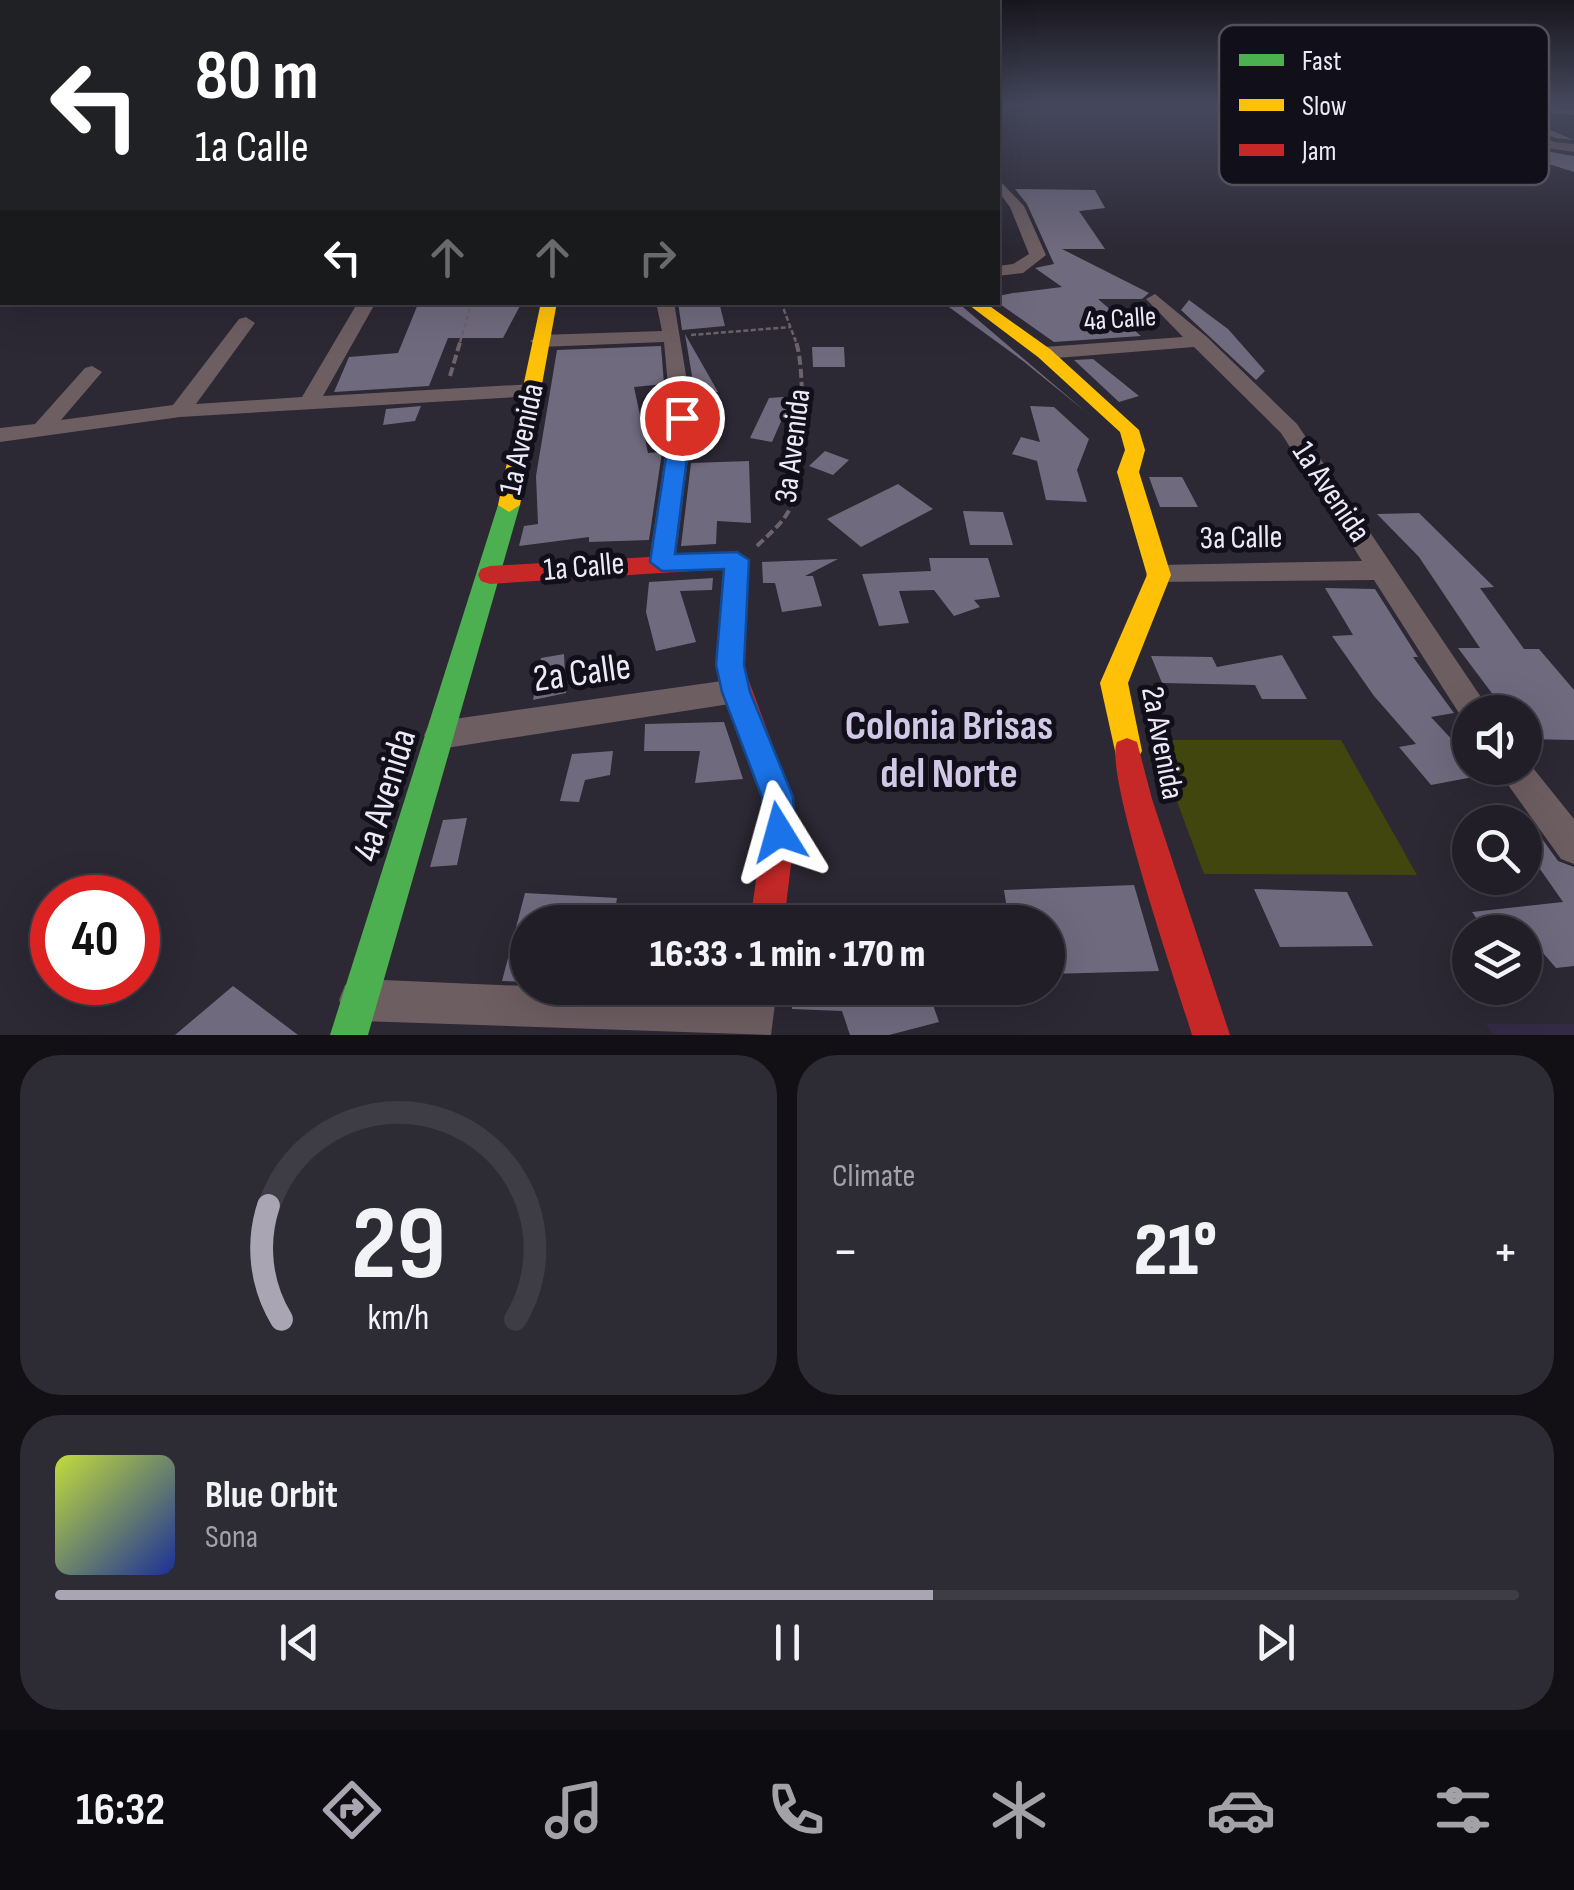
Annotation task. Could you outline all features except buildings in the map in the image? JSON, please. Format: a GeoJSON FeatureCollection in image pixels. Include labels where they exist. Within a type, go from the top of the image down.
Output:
{"type":"FeatureCollection","features":[{"type":"Feature","properties":{"kind":"street"},"geometry":{"type":"LineString","coordinates":[[1000,187],[1019,213],[1038,255],[1022,277],[1000,272]]}},
{"type":"Feature","properties":{"kind":"street"},"geometry":{"type":"LineString","coordinates":[[1000,217],[1019,213]]}},
{"type":"Feature","properties":{"kind":"street","name":"1a Avenida"},"geometry":{"type":"LineString","coordinates":[[1155,299],[1289,429],[1465,695]]}},
{"type":"Feature","properties":{"kind":"street"},"geometry":{"type":"LineString","coordinates":[[310,403],[364,305]]}},
{"type":"Feature","properties":{"kind":"street","name":"1a Avenida"},"geometry":{"type":"LineString","coordinates":[[490,575],[534,390],[548,305]]}},
{"type":"Feature","properties":{"kind":"street"},"geometry":{"type":"LineString","coordinates":[[662,562],[682,418],[674,336],[665,305]]}},
{"type":"Feature","properties":{"kind":"street"},"geometry":{"type":"LineString","coordinates":[[976,305],[1044,352],[1129,430],[1136,450],[1128,472],[1160,575]]}},
{"type":"Feature","properties":{"kind":"street"},"geometry":{"type":"LineString","coordinates":[[180,411],[246,323]]}},
{"type":"Feature","properties":{"kind":"street"},"geometry":{"type":"LineString","coordinates":[[540,341],[674,336]]}},
{"type":"Feature","properties":{"kind":"street","name":"4a Calle"},"geometry":{"type":"LineString","coordinates":[[1044,352],[1200,341]]}},
{"type":"Feature","properties":{"kind":"street"},"geometry":{"type":"LineString","coordinates":[[42,428],[92,372]]}},
{"type":"Feature","properties":{"kind":"street"},"geometry":{"type":"LineString","coordinates":[[0,435],[180,411],[534,390]]}},
{"type":"Feature","properties":{"kind":"street"},"geometry":{"type":"LineString","coordinates":[[737,560],[730,665],[736,692],[777,797],[779,832],[769,905]]}},
{"type":"Feature","properties":{"kind":"street","name":"1a Calle"},"geometry":{"type":"LineString","coordinates":[[490,575],[737,560]]}},
{"type":"Feature","properties":{"kind":"street","name":"3a Calle"},"geometry":{"type":"LineString","coordinates":[[1160,575],[1384,570]]}},
{"type":"Feature","properties":{"kind":"street","name":"4a Avenida"},"geometry":{"type":"LineString","coordinates":[[354,1017],[490,575]]}},
{"type":"Feature","properties":{"kind":"street","name":"2a Avenida"},"geometry":{"type":"LineString","coordinates":[[1160,575],[1114,683],[1137,798],[1211,1035]]}},
{"type":"Feature","properties":{"kind":"street","name":"2a Calle"},"geometry":{"type":"LineString","coordinates":[[440,735],[736,692]]}},
{"type":"Feature","properties":{"kind":"street"},"geometry":{"type":"LineString","coordinates":[[1526,785],[1574,847]]}},
{"type":"Feature","properties":{"kind":"street"},"geometry":{"type":"LineString","coordinates":[[354,1017],[753,1013]]}},
{"type":"Feature","properties":{"kind":"path"},"geometry":{"type":"LineString","coordinates":[[446,396],[453,358],[471,305]]}},
{"type":"Feature","properties":{"kind":"path","name":"3a Avenida"},"geometry":{"type":"LineString","coordinates":[[737,560],[770,536],[793,502],[801,370],[782,305]]}},
{"type":"Feature","properties":{"kind":"path"},"geometry":{"type":"LineString","coordinates":[[674,336],[791,327]]}},
{"type":"Feature","properties":{"kind":"shaded area"},"geometry":{"type":"Polygon","coordinates":[[[1486,1024],[1574,1024],[1574,1035],[1493,1035],[1486,1024]]]}},
{"type":"Feature","properties":{"kind":"green space"},"geometry":{"type":"Polygon","coordinates":[[[1154,740],[1341,740],[1417,875],[1204,874],[1154,740]]]}},
{"type":"Feature","properties":{"kind":"traffic: fast"},"geometry":{"type":"LineString","coordinates":[[349,1035],[509,505]]}},
{"type":"Feature","properties":{"kind":"traffic: slow"},"geometry":{"type":"LineString","coordinates":[[509,505],[548,305]]}},
{"type":"Feature","properties":{"kind":"traffic: slow"},"geometry":{"type":"LineString","coordinates":[[977,305],[1044,353],[1129,430],[1135,450],[1128,472],[1159,575],[1114,683],[1127,751]]}},
{"type":"Feature","properties":{"kind":"traffic: jam"},"geometry":{"type":"LineString","coordinates":[[490,575],[737,560],[730,665],[777,797],[779,832],[769,905]]}},
{"type":"Feature","properties":{"kind":"traffic: jam"},"geometry":{"type":"LineString","coordinates":[[1127,751],[1137,799],[1211,1035]]}},
{"type":"Feature","properties":{"kind":"district","name":"Colonia Brisas del Norte"},"geometry":{"type":"Point","coordinates":[949,750]}},
{"type":"Feature","properties":{"kind":"route"},"geometry":{"type":"LineString","coordinates":[[682,418],[662,562],[737,560],[730,665],[736,692],[777,797],[779,832]]}}]}
